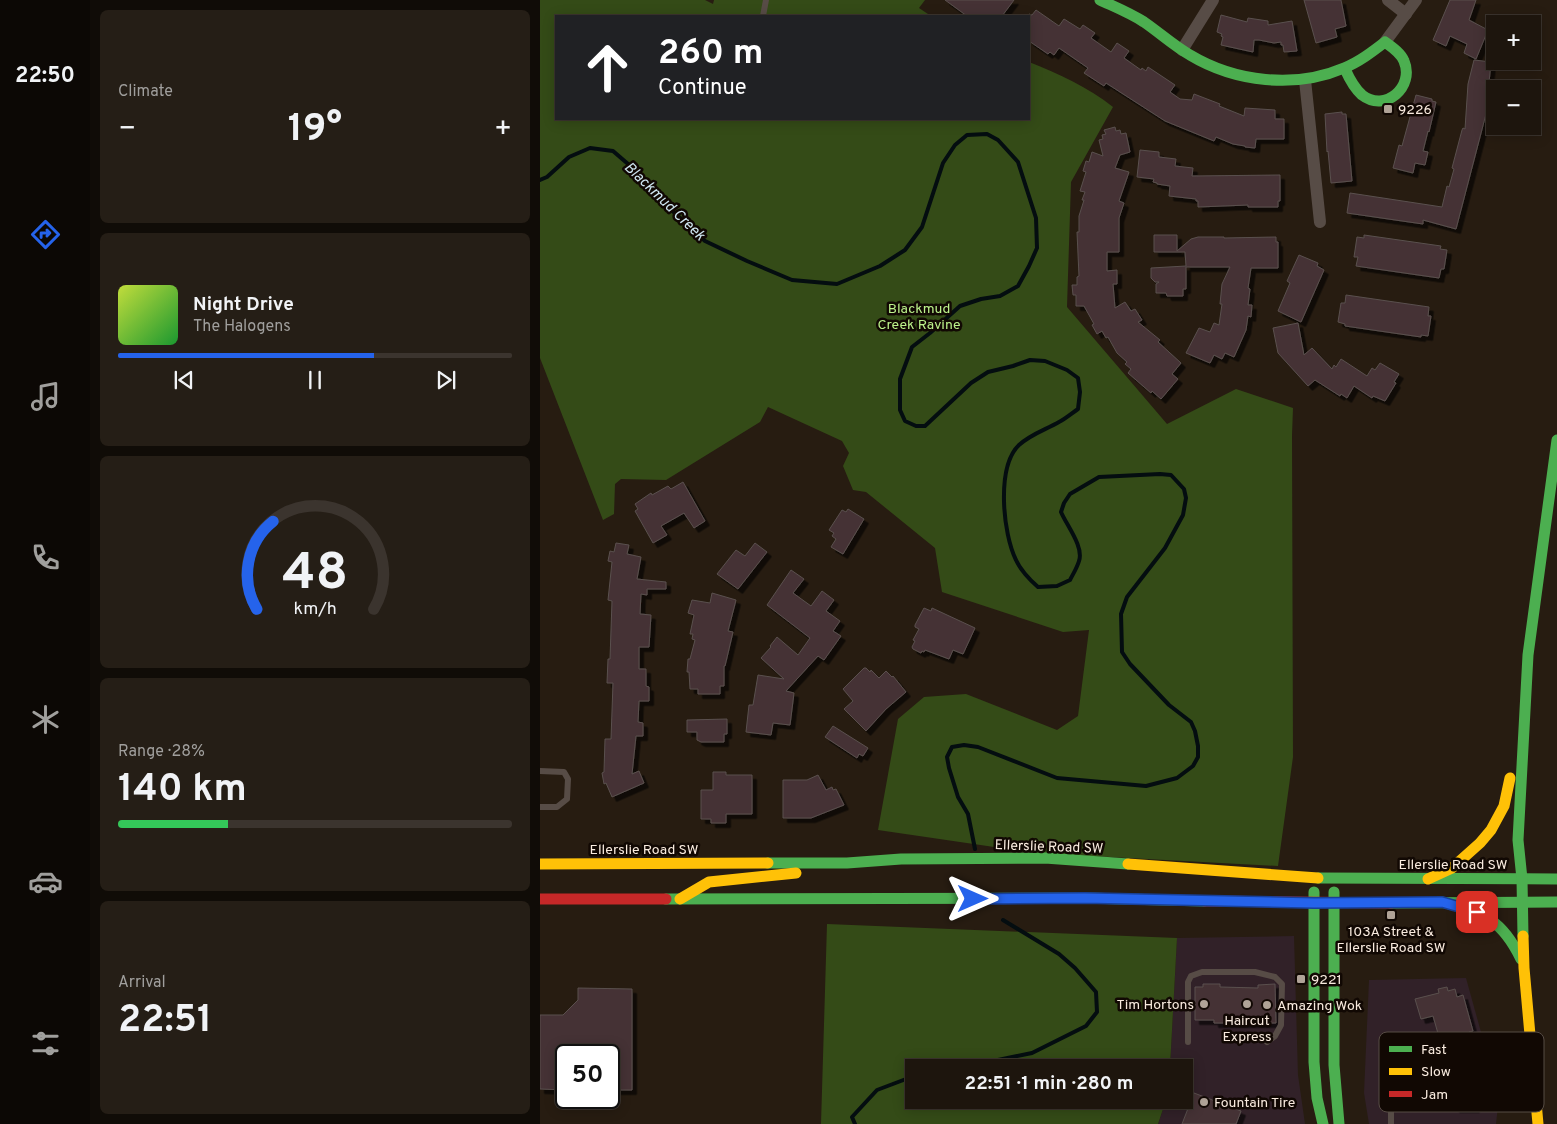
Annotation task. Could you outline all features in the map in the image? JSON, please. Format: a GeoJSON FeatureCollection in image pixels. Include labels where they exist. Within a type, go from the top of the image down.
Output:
{"type":"FeatureCollection","features":[{"type":"Feature","properties":{"kind":"main road"},"geometry":{"type":"LineString","coordinates":[[1100,0],[1145,22],[1182,50],[1211,67],[1236,76],[1267,80],[1304,80],[1346,69],[1376,51],[1385,42],[1396,50],[1404,62],[1406,72],[1402,89],[1396,96],[1385,101],[1375,101],[1365,98],[1356,89],[1346,69]]}},
{"type":"Feature","properties":{"kind":"main road"},"geometry":{"type":"LineString","coordinates":[[1530,1032],[1524,968],[1522,879],[1518,840],[1526,690],[1533,615],[1557,440]]}},
{"type":"Feature","properties":{"kind":"main road"},"geometry":{"type":"LineString","coordinates":[[1428,879],[1452,868],[1480,843],[1498,818],[1506,798],[1526,690]]}},
{"type":"Feature","properties":{"kind":"main road","name":"Ellerslie Road SW"},"geometry":{"type":"LineString","coordinates":[[540,864],[847,863],[901,859],[1045,858],[1314,878],[1556,879]]}},
{"type":"Feature","properties":{"kind":"main road"},"geometry":{"type":"LineString","coordinates":[[680,899],[709,882],[784,875],[847,863]]}},
{"type":"Feature","properties":{"kind":"main road"},"geometry":{"type":"LineString","coordinates":[[1314,878],[1314,1062],[1317,1098],[1323,1124]]}},
{"type":"Feature","properties":{"kind":"main road"},"geometry":{"type":"LineString","coordinates":[[1334,878],[1334,1065],[1339,1124]]}},
{"type":"Feature","properties":{"kind":"main road"},"geometry":{"type":"LineString","coordinates":[[540,899],[1085,898],[1314,903],[1556,902]]}},
{"type":"Feature","properties":{"kind":"main road"},"geometry":{"type":"LineString","coordinates":[[1274,902],[1300,915],[1306,922],[1314,941]]}},
{"type":"Feature","properties":{"kind":"main road"},"geometry":{"type":"LineString","coordinates":[[1442,902],[1477,912],[1499,924],[1510,936],[1524,968]]}},
{"type":"Feature","properties":{"kind":"street"},"geometry":{"type":"LineString","coordinates":[[1182,50],[1213,0]]}},
{"type":"Feature","properties":{"kind":"street"},"geometry":{"type":"LineString","coordinates":[[1388,0],[1406,14]]}},
{"type":"Feature","properties":{"kind":"street"},"geometry":{"type":"LineString","coordinates":[[1385,42],[1416,0]]}},
{"type":"Feature","properties":{"kind":"street"},"geometry":{"type":"LineString","coordinates":[[1304,80],[1320,222]]}},
{"type":"Feature","properties":{"kind":"lane"},"geometry":{"type":"LineString","coordinates":[[763,15],[766,0]]}},
{"type":"Feature","properties":{"kind":"lane"},"geometry":{"type":"LineString","coordinates":[[540,771],[564,772],[568,779],[567,799],[557,807],[540,807]]}},
{"type":"Feature","properties":{"kind":"lane"},"geometry":{"type":"LineString","coordinates":[[1188,1042],[1188,982],[1191,976],[1202,972],[1255,972],[1268,974],[1280,981],[1282,988],[1281,1025],[1275,1036],[1268,1042]]}},
{"type":"Feature","properties":{"kind":"shaded area"},"geometry":{"type":"Polygon","coordinates":[[[1294,936],[1298,1075],[1305,1124],[1158,1124],[1163,1109],[1193,1109],[1193,1059],[1170,1059],[1177,938],[1294,936]]]}},
{"type":"Feature","properties":{"kind":"shaded area"},"geometry":{"type":"Polygon","coordinates":[[[1466,978],[1481,1032],[1379,1032],[1379,1112],[1497,1112],[1496,1124],[1369,1124],[1364,1093],[1369,980],[1466,978]]]}},
{"type":"Feature","properties":{"kind":"green space","name":"Blackmud Creek Ravine"},"geometry":{"type":"Polygon","coordinates":[[[540,0],[705,0],[713,4],[714,0],[925,0],[919,8],[930,15],[555,15],[555,120],[1030,120],[1030,62],[1094,93],[1113,107],[1071,182],[1067,307],[1167,424],[1236,389],[1293,408],[1293,757],[1278,866],[1035,853],[878,830],[898,719],[924,697],[966,694],[1057,730],[1078,716],[1089,630],[1063,632],[942,592],[935,548],[866,492],[853,490],[843,466],[849,453],[842,441],[768,407],[760,422],[666,480],[621,479],[615,484],[614,514],[603,520],[540,358],[540,0]]]}},
{"type":"Feature","properties":{"kind":"green space"},"geometry":{"type":"Polygon","coordinates":[[[827,924],[1177,938],[1170,1059],[905,1059],[905,1109],[1163,1109],[1158,1124],[821,1124],[827,924]]]}},
{"type":"Feature","properties":{"kind":"building"},"geometry":{"type":"Polygon","coordinates":[[[945,0],[1014,0],[1003,15],[966,15],[945,0]]]}},
{"type":"Feature","properties":{"kind":"building"},"geometry":{"type":"Polygon","coordinates":[[[1304,0],[1341,0],[1346,26],[1335,29],[1337,37],[1316,43],[1304,0]]]}},
{"type":"Feature","properties":{"kind":"building"},"geometry":{"type":"Polygon","coordinates":[[[1450,0],[1476,0],[1469,20],[1486,29],[1486,35],[1476,59],[1464,53],[1467,44],[1450,36],[1446,46],[1433,40],[1450,0]]]}},
{"type":"Feature","properties":{"kind":"building"},"geometry":{"type":"Polygon","coordinates":[[[1036,10],[1059,26],[1064,19],[1080,29],[1083,25],[1095,33],[1091,38],[1111,52],[1117,43],[1129,51],[1124,58],[1141,70],[1142,68],[1146,71],[1148,67],[1175,85],[1170,92],[1180,99],[1192,100],[1194,94],[1244,116],[1245,108],[1275,110],[1275,119],[1284,119],[1284,139],[1256,139],[1255,148],[1245,147],[1216,137],[1214,141],[1165,121],[1106,83],[1104,86],[1084,73],[1088,68],[1059,48],[1054,55],[1050,52],[1048,54],[1030,42],[1029,14],[1032,15],[1036,10]]]}},
{"type":"Feature","properties":{"kind":"building"},"geometry":{"type":"Polygon","coordinates":[[[1221,15],[1247,22],[1248,18],[1268,21],[1268,25],[1292,21],[1297,51],[1284,52],[1281,42],[1274,43],[1259,40],[1254,40],[1253,52],[1221,45],[1223,37],[1221,36],[1222,34],[1217,32],[1221,15]]]}},
{"type":"Feature","properties":{"kind":"building"},"geometry":{"type":"Polygon","coordinates":[[[1474,60],[1486,61],[1486,70],[1490,70],[1489,80],[1486,80],[1486,114],[1456,229],[1423,220],[1423,224],[1347,213],[1350,193],[1442,207],[1447,186],[1449,187],[1454,169],[1452,168],[1462,130],[1463,128],[1465,129],[1468,84],[1474,60]]]}},
{"type":"Feature","properties":{"kind":"building"},"geometry":{"type":"Polygon","coordinates":[[[1416,95],[1432,99],[1432,101],[1436,102],[1423,151],[1428,152],[1425,165],[1415,163],[1413,173],[1393,168],[1399,145],[1402,146],[1416,95]]]}},
{"type":"Feature","properties":{"kind":"building"},"geometry":{"type":"Polygon","coordinates":[[[1342,112],[1342,114],[1346,114],[1352,181],[1331,183],[1325,114],[1342,112]]]}},
{"type":"Feature","properties":{"kind":"building"},"geometry":{"type":"Polygon","coordinates":[[[1115,127],[1116,131],[1120,130],[1121,134],[1126,133],[1130,152],[1120,155],[1115,168],[1129,172],[1119,201],[1124,203],[1119,218],[1119,252],[1107,252],[1107,271],[1117,270],[1117,284],[1113,284],[1115,308],[1125,302],[1131,311],[1135,309],[1142,320],[1138,322],[1160,340],[1158,342],[1181,363],[1172,374],[1178,379],[1161,399],[1128,373],[1131,369],[1125,364],[1127,362],[1117,353],[1108,337],[1106,338],[1102,331],[1097,334],[1084,306],[1076,306],[1076,295],[1073,295],[1072,285],[1077,285],[1077,277],[1079,276],[1077,232],[1079,232],[1079,216],[1085,192],[1080,191],[1086,172],[1083,171],[1086,161],[1089,162],[1092,152],[1103,156],[1099,140],[1103,139],[1102,135],[1106,134],[1104,130],[1115,127]]]}},
{"type":"Feature","properties":{"kind":"building"},"geometry":{"type":"Polygon","coordinates":[[[1140,150],[1159,152],[1159,157],[1176,159],[1175,166],[1193,168],[1192,176],[1280,175],[1280,201],[1278,201],[1278,207],[1248,207],[1248,205],[1198,207],[1196,199],[1169,196],[1170,186],[1157,184],[1153,182],[1154,179],[1137,177],[1140,150]]]}},
{"type":"Feature","properties":{"kind":"building"},"geometry":{"type":"Polygon","coordinates":[[[1154,235],[1177,235],[1177,251],[1191,239],[1198,237],[1276,237],[1276,242],[1278,242],[1278,268],[1251,268],[1248,305],[1252,305],[1251,317],[1248,316],[1246,330],[1234,357],[1225,353],[1222,359],[1214,355],[1210,363],[1186,353],[1199,328],[1210,332],[1214,323],[1219,325],[1222,284],[1230,267],[1186,267],[1186,289],[1183,289],[1183,296],[1167,296],[1166,293],[1156,293],[1156,284],[1159,282],[1155,282],[1151,278],[1151,268],[1186,266],[1185,252],[1154,252],[1154,235]]]}},
{"type":"Feature","properties":{"kind":"building"},"geometry":{"type":"Polygon","coordinates":[[[1364,235],[1441,246],[1440,249],[1447,250],[1444,269],[1441,269],[1439,278],[1356,266],[1358,257],[1354,257],[1357,237],[1364,238],[1364,235]]]}},
{"type":"Feature","properties":{"kind":"building"},"geometry":{"type":"Polygon","coordinates":[[[1299,255],[1318,263],[1317,266],[1324,270],[1301,322],[1278,311],[1290,283],[1287,281],[1299,255]]]}},
{"type":"Feature","properties":{"kind":"building"},"geometry":{"type":"Polygon","coordinates":[[[1346,295],[1429,307],[1428,316],[1431,316],[1428,336],[1421,335],[1421,337],[1345,326],[1345,324],[1338,322],[1341,303],[1345,303],[1346,295]]]}},
{"type":"Feature","properties":{"kind":"building"},"geometry":{"type":"Polygon","coordinates":[[[1298,323],[1304,355],[1312,348],[1332,369],[1334,365],[1336,367],[1341,359],[1367,376],[1372,368],[1375,370],[1380,363],[1399,374],[1385,401],[1373,396],[1372,398],[1354,386],[1347,398],[1341,394],[1340,396],[1315,380],[1308,386],[1278,353],[1273,328],[1298,323]]]}},
{"type":"Feature","properties":{"kind":"building"},"geometry":{"type":"Polygon","coordinates":[[[683,482],[705,521],[694,528],[684,513],[661,526],[667,535],[653,543],[635,511],[638,509],[635,504],[651,493],[652,495],[668,486],[671,489],[683,482]]]}},
{"type":"Feature","properties":{"kind":"building"},"geometry":{"type":"Polygon","coordinates":[[[848,509],[864,519],[843,554],[831,547],[836,539],[832,536],[834,533],[829,530],[842,510],[846,512],[848,509]]]}},
{"type":"Feature","properties":{"kind":"building"},"geometry":{"type":"Polygon","coordinates":[[[616,543],[629,545],[627,554],[641,557],[637,579],[666,582],[666,589],[647,589],[647,595],[641,594],[640,614],[651,615],[649,647],[639,647],[639,669],[646,669],[646,686],[649,687],[649,701],[639,701],[638,722],[643,723],[643,736],[636,736],[632,774],[639,771],[644,783],[612,797],[606,783],[604,784],[602,773],[604,772],[605,739],[611,739],[613,683],[607,683],[608,659],[610,659],[612,601],[608,600],[612,562],[608,561],[610,551],[614,552],[616,543]]]}},
{"type":"Feature","properties":{"kind":"building"},"geometry":{"type":"Polygon","coordinates":[[[755,543],[767,552],[738,589],[717,574],[736,550],[745,556],[755,543]]]}},
{"type":"Feature","properties":{"kind":"building"},"geometry":{"type":"Polygon","coordinates":[[[791,570],[804,579],[793,593],[811,606],[822,591],[834,600],[826,611],[840,621],[833,631],[841,636],[824,660],[818,656],[786,691],[794,693],[790,725],[773,723],[771,735],[746,732],[749,705],[753,705],[758,675],[784,679],[761,658],[777,637],[798,655],[810,638],[767,605],[791,570]]]}},
{"type":"Feature","properties":{"kind":"building"},"geometry":{"type":"Polygon","coordinates":[[[712,593],[736,600],[728,631],[733,632],[724,666],[724,686],[720,686],[720,694],[698,694],[698,689],[690,689],[689,672],[687,672],[688,659],[690,659],[695,640],[692,639],[693,634],[690,634],[694,615],[688,613],[692,600],[710,603],[712,593]]]}},
{"type":"Feature","properties":{"kind":"building"},"geometry":{"type":"Polygon","coordinates":[[[924,608],[931,611],[932,608],[975,628],[963,654],[953,650],[949,659],[925,650],[921,653],[913,649],[915,641],[913,640],[919,629],[915,625],[924,608]]]}},
{"type":"Feature","properties":{"kind":"building"},"geometry":{"type":"Polygon","coordinates":[[[864,668],[870,672],[871,670],[879,678],[886,671],[893,676],[906,692],[886,709],[866,731],[844,709],[853,701],[843,689],[864,668]]]}},
{"type":"Feature","properties":{"kind":"building"},"geometry":{"type":"Polygon","coordinates":[[[727,719],[727,734],[724,734],[724,742],[701,742],[697,740],[697,732],[687,732],[687,720],[727,719]]]}},
{"type":"Feature","properties":{"kind":"building"},"geometry":{"type":"Polygon","coordinates":[[[833,726],[868,748],[863,756],[859,754],[857,758],[825,737],[833,726]]]}},
{"type":"Feature","properties":{"kind":"building"},"geometry":{"type":"Polygon","coordinates":[[[713,772],[726,772],[726,775],[752,775],[752,814],[726,814],[726,823],[711,823],[711,819],[701,819],[701,790],[713,790],[713,772]]]}},
{"type":"Feature","properties":{"kind":"building"},"geometry":{"type":"Polygon","coordinates":[[[818,775],[826,790],[832,787],[833,790],[836,789],[844,805],[811,818],[783,818],[783,780],[807,780],[818,775]]]}},
{"type":"Feature","properties":{"kind":"building"},"geometry":{"type":"Polygon","coordinates":[[[1203,984],[1220,984],[1220,987],[1258,988],[1258,985],[1275,984],[1276,1023],[1214,1023],[1214,1020],[1195,1020],[1195,987],[1203,987],[1203,984]]]}},
{"type":"Feature","properties":{"kind":"building"},"geometry":{"type":"Polygon","coordinates":[[[1447,987],[1448,991],[1455,989],[1457,997],[1463,995],[1473,1031],[1438,1032],[1433,1016],[1421,1019],[1415,999],[1439,993],[1438,989],[1447,987]]]}},
{"type":"Feature","properties":{"kind":"building"},"geometry":{"type":"Polygon","coordinates":[[[578,988],[632,989],[632,1090],[620,1090],[620,1044],[555,1044],[555,1090],[540,1089],[540,1015],[563,1015],[578,1000],[578,988]]]}},
{"type":"Feature","properties":{"kind":"building","name":"Fountain Tire"},"geometry":{"type":"Polygon","coordinates":[[[1194,1093],[1241,1111],[1236,1124],[1182,1124],[1188,1109],[1193,1109],[1194,1093]]]}},
{"type":"Feature","properties":{"kind":"waterway","name":"Blackmud Creek"},"geometry":{"type":"LineString","coordinates":[[540,180],[547,177],[569,157],[590,148],[613,151],[635,170],[665,204],[705,241],[792,280],[837,284],[880,266],[905,250],[922,227],[943,163],[955,145],[967,135],[987,134],[998,140],[1018,162],[1036,218],[1037,248],[1029,266],[1018,286],[1000,296],[981,299],[960,306],[912,347],[900,379],[900,410],[905,421],[916,426],[925,426],[971,383],[988,372],[1030,360],[1045,361],[1067,370],[1078,378],[1080,392],[1078,409],[1019,445],[1012,455],[1007,469],[1004,501],[1005,518],[1011,548],[1020,568],[1038,587],[1057,586],[1070,580],[1078,564],[1079,549],[1061,512],[1070,494],[1099,477],[1160,474],[1171,475],[1184,489],[1186,498],[1183,515],[1165,548],[1127,597],[1121,614],[1122,652],[1130,664],[1169,705],[1191,722],[1195,731],[1198,757],[1193,766],[1177,778],[1146,786],[1057,778],[978,747],[964,745],[952,747],[947,757],[949,768],[958,797],[968,814],[975,849]]}},
{"type":"Feature","properties":{"kind":"waterway","name":"Blackmud Creek"},"geometry":{"type":"LineString","coordinates":[[1003,920],[1059,954],[1075,968],[1096,992],[1097,1012],[1086,1026],[1032,1053],[1003,1059]]}},
{"type":"Feature","properties":{"kind":"waterway","name":"Blackmud Creek"},"geometry":{"type":"LineString","coordinates":[[855,1124],[852,1117],[877,1090],[905,1079]]}},
{"type":"Feature","properties":{"kind":"traffic: fast"},"geometry":{"type":"LineString","coordinates":[[1100,0],[1139,19],[1190,55],[1208,64],[1246,77],[1286,80],[1306,79],[1325,75],[1355,63],[1385,42],[1401,55],[1406,71],[1402,88],[1388,99],[1380,101],[1371,100],[1362,95],[1354,86],[1345,69]]}},
{"type":"Feature","properties":{"kind":"traffic: fast"},"geometry":{"type":"LineString","coordinates":[[1523,936],[1522,879],[1518,840],[1528,655],[1557,440]]}},
{"type":"Feature","properties":{"kind":"traffic: fast"},"geometry":{"type":"LineString","coordinates":[[768,863],[847,863],[901,859],[1045,858],[1128,864]]}},
{"type":"Feature","properties":{"kind":"traffic: fast"},"geometry":{"type":"LineString","coordinates":[[1318,878],[1557,879]]}},
{"type":"Feature","properties":{"kind":"traffic: fast"},"geometry":{"type":"LineString","coordinates":[[1314,892],[1314,1062],[1317,1098],[1323,1124]]}},
{"type":"Feature","properties":{"kind":"traffic: fast"},"geometry":{"type":"LineString","coordinates":[[1334,892],[1334,1065],[1339,1124]]}},
{"type":"Feature","properties":{"kind":"traffic: fast"},"geometry":{"type":"LineString","coordinates":[[666,899],[1085,898],[1204,901]]}},
{"type":"Feature","properties":{"kind":"traffic: fast"},"geometry":{"type":"LineString","coordinates":[[1442,902],[1480,914],[1490,920],[1506,934],[1521,959]]}},
{"type":"Feature","properties":{"kind":"traffic: fast"},"geometry":{"type":"LineString","coordinates":[[1391,903],[1557,902]]}},
{"type":"Feature","properties":{"kind":"traffic: slow"},"geometry":{"type":"LineString","coordinates":[[1428,879],[1452,868],[1480,843],[1491,830],[1504,806],[1510,778]]}},
{"type":"Feature","properties":{"kind":"traffic: slow"},"geometry":{"type":"LineString","coordinates":[[540,864],[768,863]]}},
{"type":"Feature","properties":{"kind":"traffic: slow"},"geometry":{"type":"LineString","coordinates":[[1128,864],[1318,878]]}},
{"type":"Feature","properties":{"kind":"traffic: slow"},"geometry":{"type":"LineString","coordinates":[[680,899],[709,882],[796,873]]}},
{"type":"Feature","properties":{"kind":"traffic: slow"},"geometry":{"type":"LineString","coordinates":[[1523,936],[1530,1032]]}},
{"type":"Feature","properties":{"kind":"traffic: slow"},"geometry":{"type":"LineString","coordinates":[[1537,1112],[1538,1124]]}},
{"type":"Feature","properties":{"kind":"traffic: jam"},"geometry":{"type":"LineString","coordinates":[[540,899],[666,899]]}},
{"type":"Feature","properties":{"kind":"traffic: jam"},"geometry":{"type":"LineString","coordinates":[[1204,901],[1391,903]]}},
{"type":"Feature","properties":{"kind":"place","name":"9226"},"geometry":{"type":"Point","coordinates":[1388,109]}},
{"type":"Feature","properties":{"kind":"place","name":"103A Street & Ellerslie Road SW"},"geometry":{"type":"Point","coordinates":[1391,915]}},
{"type":"Feature","properties":{"kind":"place","name":"9221"},"geometry":{"type":"Point","coordinates":[1301,979]}},
{"type":"Feature","properties":{"kind":"place","name":"Tim Hortons"},"geometry":{"type":"Point","coordinates":[1204,1004]}},
{"type":"Feature","properties":{"kind":"place","name":"Haircut Express"},"geometry":{"type":"Point","coordinates":[1247,1004]}},
{"type":"Feature","properties":{"kind":"place","name":"Amazing Wok"},"geometry":{"type":"Point","coordinates":[1267,1005]}},
{"type":"Feature","properties":{"kind":"place","name":"Fountain Tire"},"geometry":{"type":"Point","coordinates":[1204,1102]}},
{"type":"Feature","properties":{"kind":"route"},"geometry":{"type":"LineString","coordinates":[[973,899],[1085,898],[1314,903],[1442,902],[1477,912]]}}]}
